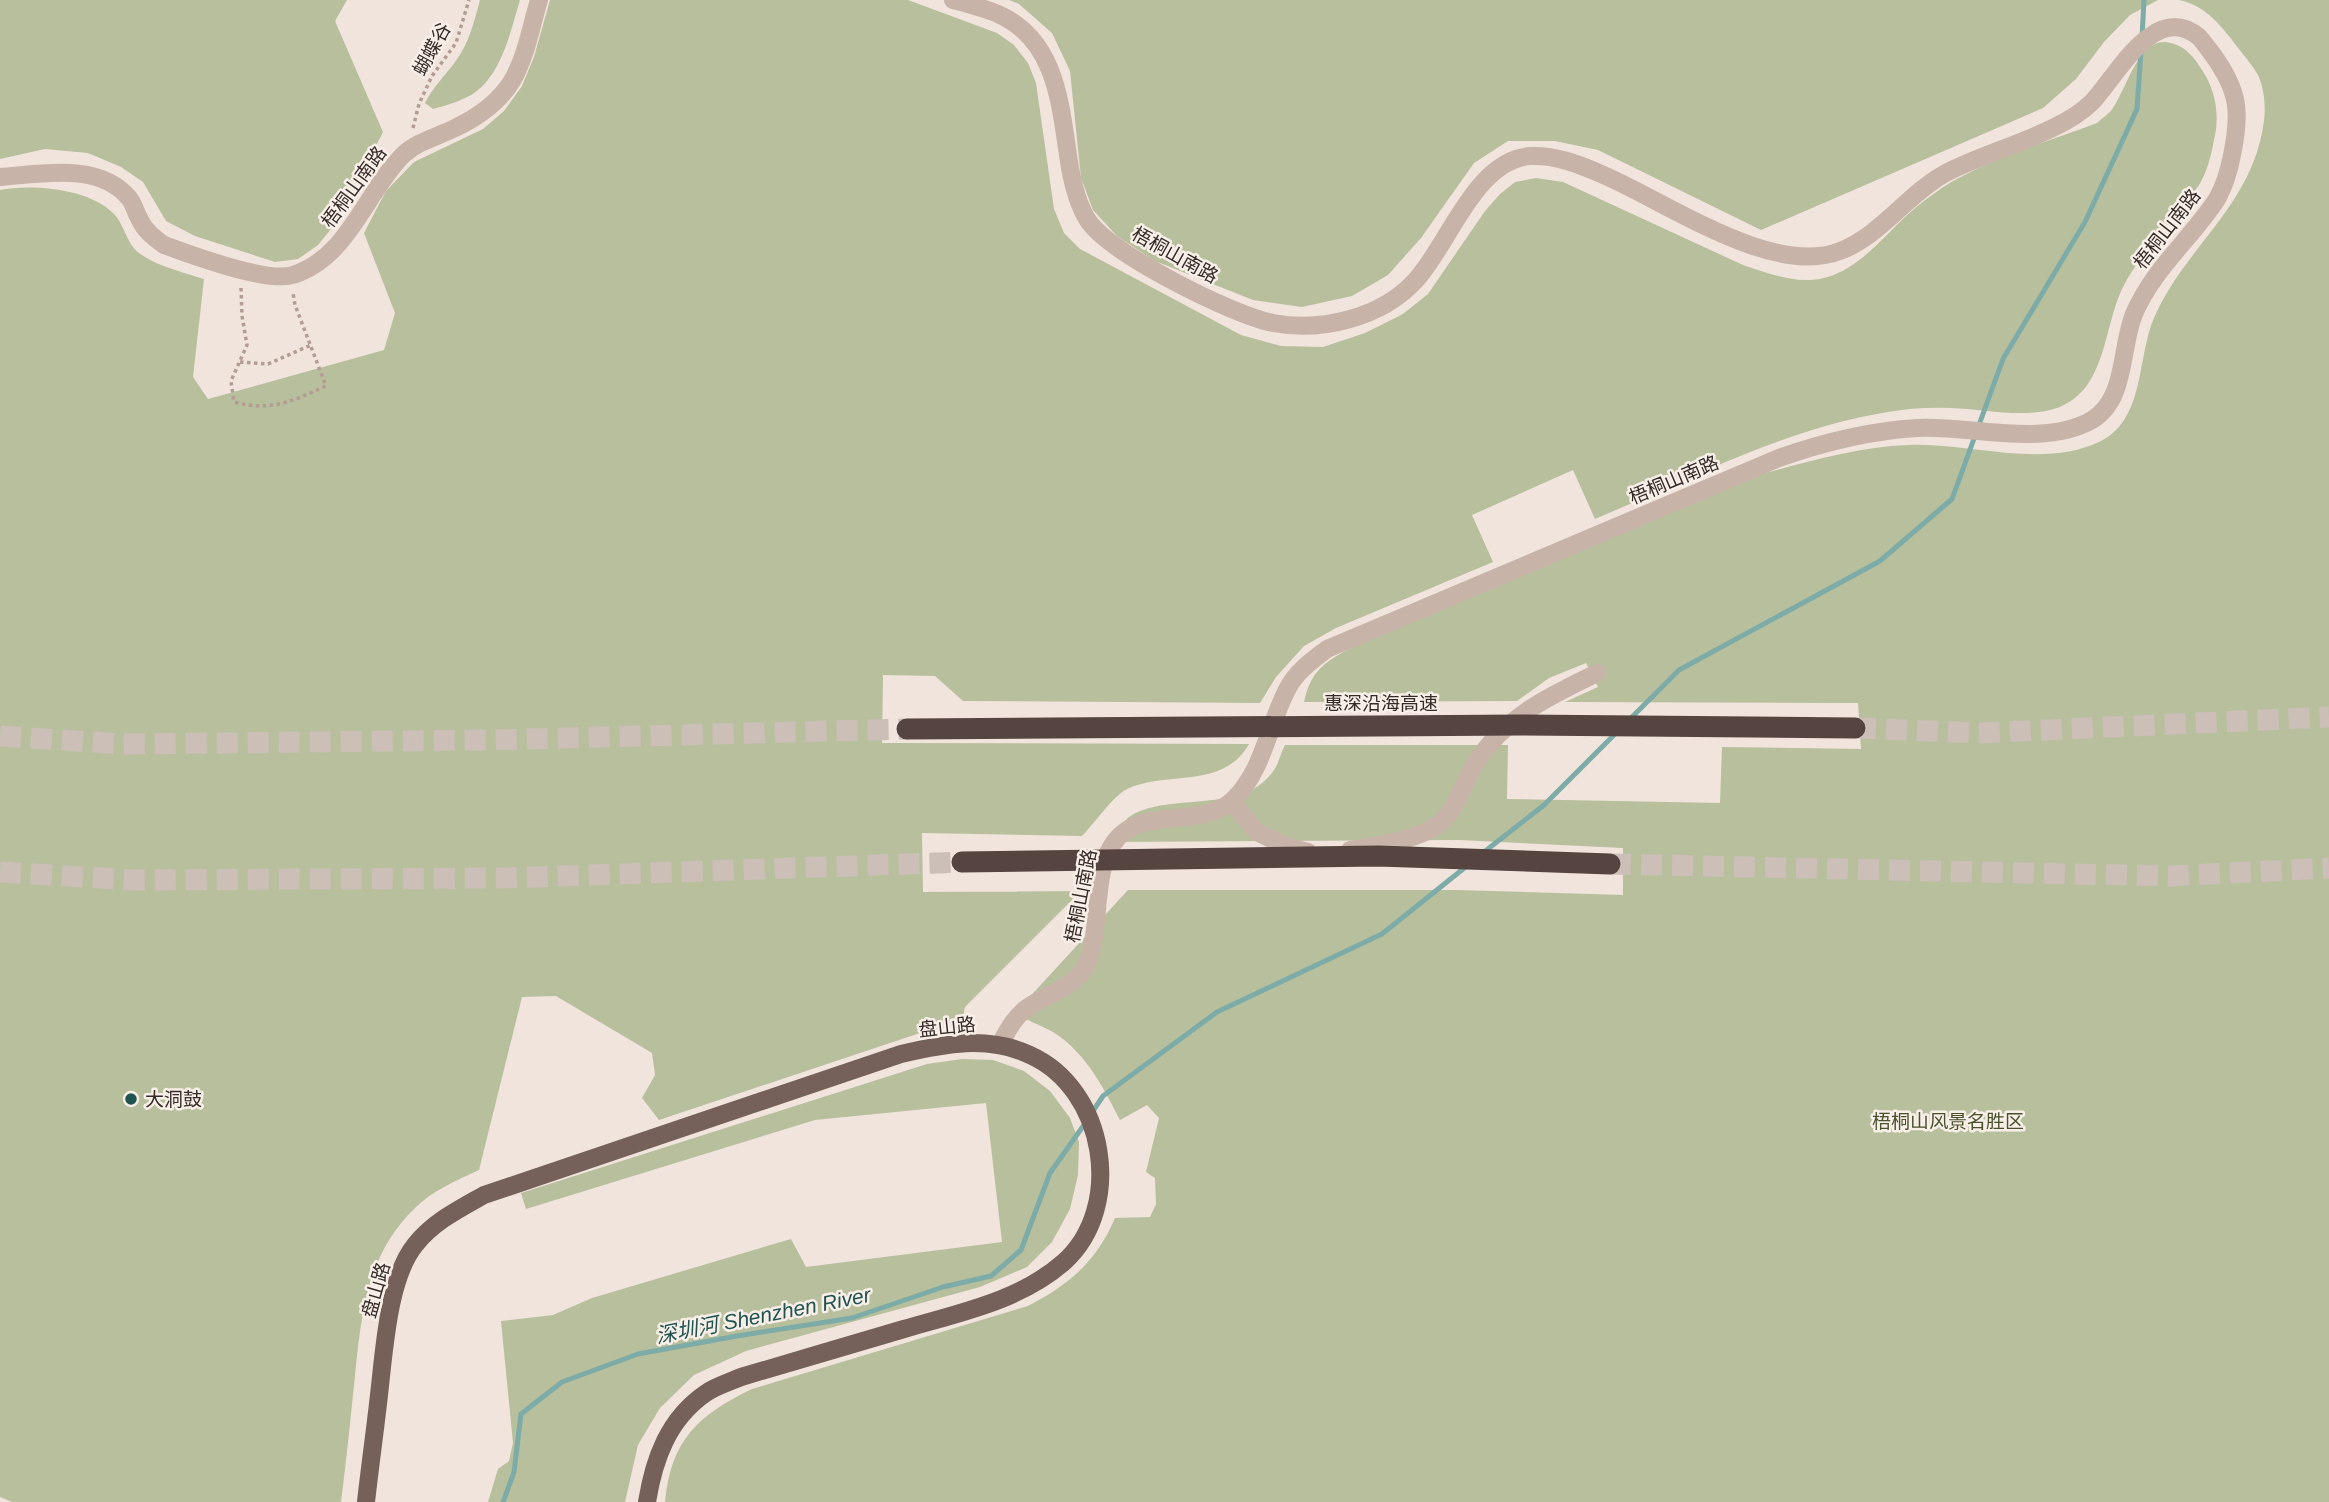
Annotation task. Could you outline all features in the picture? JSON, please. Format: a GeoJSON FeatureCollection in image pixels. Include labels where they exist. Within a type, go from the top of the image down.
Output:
{"type":"FeatureCollection","features":[{"type":"Feature","properties":{"kind":"highway","name":"惠深沿海高速"},"geometry":{"type":"LineString","coordinates":[[907,729],[1521,724],[1855,728]]}},
{"type":"Feature","properties":{"kind":"highway"},"geometry":{"type":"LineString","coordinates":[[961,862],[1378,856],[1610,864]]}},
{"type":"Feature","properties":{"kind":"main road","name":"盘山路"},"geometry":{"type":"LineString","coordinates":[[366,1502],[386,1329],[401,1271],[413,1247],[432,1227],[454,1212],[484,1195],[901,1054],[936,1045],[972,1042],[1000,1045],[1032,1055],[1057,1073],[1078,1098],[1094,1131],[1101,1171],[1100,1195],[1094,1218],[1083,1241],[1065,1261],[1042,1280],[997,1301],[741,1377],[708,1392],[684,1411],[666,1437],[652,1472],[647,1502]]}},
{"type":"Feature","properties":{"kind":"street","name":"梧桐山南路"},"geometry":{"type":"LineString","coordinates":[[290,276],[311,267],[333,249],[406,152],[479,115],[498,97],[511,81],[522,59],[539,0]]}},
{"type":"Feature","properties":{"kind":"street","name":"梧桐山南路"},"geometry":{"type":"LineString","coordinates":[[953,0],[1001,15],[1020,27],[1038,46],[1050,66],[1058,90],[1070,169],[1078,199],[1088,221],[1108,242],[1139,263],[1239,313],[1269,323],[1299,326],[1354,318],[1400,295],[1417,280],[1482,184],[1495,169],[1511,160],[1529,156],[1577,164],[1649,195],[1718,232],[1750,245],[1800,258],[1823,256],[1843,250],[1863,239],[1928,184],[1952,170],[2068,120],[2089,106],[2132,48],[2149,35],[2164,29],[2176,28],[2195,33],[2225,71],[2234,87],[2238,105],[2235,143],[2227,178],[2211,207],[2153,279],[2143,296],[2126,337],[2118,383],[2111,401],[2099,416],[2082,425],[2060,431],[2007,433],[1924,427],[1849,436],[1804,449],[1327,649],[1304,667],[1290,685],[1257,766],[1232,802],[1217,810],[1129,829],[1113,842],[1105,859],[1094,949],[1085,968],[1069,985],[1027,1007],[1008,1027],[1000,1045]]}},
{"type":"Feature","properties":{"kind":"street"},"geometry":{"type":"LineString","coordinates":[[0,177],[64,173],[98,177],[111,182],[124,192],[150,235],[164,245],[267,277],[290,276]]}},
{"type":"Feature","properties":{"kind":"street"},"geometry":{"type":"LineString","coordinates":[[1232,802],[1256,832],[1285,846],[1315,853],[1344,852],[1409,837],[1434,827],[1450,811],[1478,758],[1510,723],[1542,700],[1597,673]]}},
{"type":"Feature","properties":{"kind":"path","name":"蝴蝶谷"},"geometry":{"type":"LineString","coordinates":[[406,152],[419,104],[432,76],[456,43],[469,0]]}},
{"type":"Feature","properties":{"kind":"path"},"geometry":{"type":"LineString","coordinates":[[239,268],[247,345],[231,382],[234,402],[255,408],[290,402],[326,386],[295,305],[290,276]]}},
{"type":"Feature","properties":{"kind":"path"},"geometry":{"type":"LineString","coordinates":[[240,362],[268,364],[311,345]]}},
{"type":"Feature","properties":{"kind":"green space"},"geometry":{"type":"Polygon","coordinates":[[[0,0],[347,0],[335,21],[383,132],[339,219],[318,245],[298,259],[275,262],[195,236],[166,221],[143,182],[121,167],[88,153],[45,149],[0,159],[0,0]]]}},
{"type":"Feature","properties":{"kind":"green space"},"geometry":{"type":"Polygon","coordinates":[[[480,0],[520,0],[502,56],[487,81],[477,91],[433,109],[425,103],[464,48],[480,0]]]}},
{"type":"Feature","properties":{"kind":"green space"},"geometry":{"type":"Polygon","coordinates":[[[550,0],[908,0],[997,33],[1014,45],[1028,63],[1036,83],[1054,209],[1064,233],[1080,249],[1241,335],[1281,346],[1323,347],[1365,333],[1403,314],[1428,294],[1485,211],[1515,182],[1536,178],[1563,182],[1743,265],[1781,277],[1805,280],[1838,273],[1852,265],[1914,209],[1953,181],[2006,156],[2097,123],[2113,108],[2142,55],[2160,42],[2181,47],[2196,61],[2211,86],[2217,122],[2210,158],[2202,180],[2140,260],[2123,287],[2095,372],[2086,387],[2057,408],[2018,413],[1920,408],[1850,420],[1739,456],[1595,519],[1573,470],[1472,515],[1493,562],[1336,628],[1304,646],[1276,677],[1260,703],[963,701],[935,676],[883,675],[882,743],[1249,744],[1238,758],[1225,768],[1194,777],[1143,783],[1127,789],[1082,836],[922,833],[923,892],[1081,891],[965,1007],[961,1025],[926,1031],[659,1120],[642,1098],[655,1075],[652,1053],[556,996],[522,997],[479,1170],[437,1191],[415,1208],[398,1227],[375,1268],[359,1337],[341,1502],[12,1502],[0,1497],[0,190],[43,188],[89,198],[113,213],[139,253],[161,265],[204,279],[193,377],[208,399],[384,350],[395,313],[364,233],[386,191],[414,162],[483,129],[504,111],[522,86],[534,57],[550,0]]]}},
{"type":"Feature","properties":{"kind":"green space"},"geometry":{"type":"Polygon","coordinates":[[[1009,0],[2158,0],[2130,15],[2104,42],[2076,79],[2043,108],[1761,230],[1598,150],[1555,141],[1508,141],[1474,163],[1421,238],[1388,275],[1352,296],[1302,307],[1253,300],[1155,261],[1117,236],[1093,210],[1081,178],[1070,71],[1052,33],[1019,4],[1009,0]]]}},
{"type":"Feature","properties":{"kind":"green space","name":"梧桐山风景名胜区"},"geometry":{"type":"Polygon","coordinates":[[[2179,0],[2329,0],[2329,1502],[665,1502],[674,1462],[690,1432],[716,1409],[733,1399],[752,1389],[1028,1306],[1057,1289],[1080,1270],[1108,1234],[1115,1218],[1150,1217],[1156,1204],[1155,1178],[1146,1172],[1159,1118],[1147,1105],[1120,1120],[1094,1074],[1069,1044],[1049,1030],[1014,1014],[1128,890],[1457,890],[1623,895],[1623,848],[1459,840],[1113,842],[1123,823],[1132,815],[1149,808],[1227,798],[1245,793],[1261,784],[1274,770],[1285,745],[1508,745],[1507,799],[1720,803],[1722,747],[1861,749],[1858,703],[1565,702],[1598,687],[1586,663],[1549,678],[1517,701],[1304,702],[1317,672],[1340,654],[1361,643],[1762,474],[1834,455],[1889,446],[1932,445],[2006,453],[2055,453],[2101,441],[2115,431],[2133,403],[2154,318],[2167,292],[2233,202],[2247,178],[2264,121],[2263,91],[2254,68],[2213,18],[2198,7],[2179,0]]]}},
{"type":"Feature","properties":{"kind":"green space"},"geometry":{"type":"Polygon","coordinates":[[[962,1059],[993,1060],[1024,1071],[1050,1091],[1070,1118],[1079,1142],[1078,1175],[1070,1209],[1052,1242],[1027,1267],[980,1287],[746,1351],[694,1375],[660,1408],[638,1445],[625,1502],[488,1502],[498,1469],[509,1461],[513,1443],[501,1321],[553,1315],[592,1298],[791,1239],[806,1267],[1002,1242],[986,1103],[815,1120],[526,1209],[521,1193],[927,1064],[962,1059]]]}},
{"type":"Feature","properties":{"kind":"waterway"},"geometry":{"type":"LineString","coordinates":[[2142,38],[2144,0]]}},
{"type":"Feature","properties":{"kind":"waterway"},"geometry":{"type":"LineString","coordinates":[[1629,720],[1679,670],[1880,561],[1952,499],[2003,359],[2085,222],[2137,109],[2141,51]]}},
{"type":"Feature","properties":{"kind":"waterway"},"geometry":{"type":"LineString","coordinates":[[1484,852],[1544,805],[1617,732]]}},
{"type":"Feature","properties":{"kind":"waterway"},"geometry":{"type":"LineString","coordinates":[[1091,1114],[1103,1096],[1217,1012],[1382,934],[1468,865]]}},
{"type":"Feature","properties":{"kind":"waterway","name":"深圳河 Shenzhen River"},"geometry":{"type":"LineString","coordinates":[[503,1502],[514,1472],[521,1414],[562,1382],[638,1354],[852,1318],[943,1287],[991,1276],[1021,1250],[1050,1173],[1086,1122]]}},
{"type":"Feature","properties":{"kind":"tunnel"},"geometry":{"type":"LineString","coordinates":[[1855,728],[1979,733],[2329,717]]}},
{"type":"Feature","properties":{"kind":"tunnel"},"geometry":{"type":"LineString","coordinates":[[0,736],[122,744],[488,740],[907,729]]}},
{"type":"Feature","properties":{"kind":"tunnel"},"geometry":{"type":"LineString","coordinates":[[0,872],[134,880],[504,878],[962,862]]}},
{"type":"Feature","properties":{"kind":"tunnel"},"geometry":{"type":"LineString","coordinates":[[1610,864],[2170,876],[2329,868]]}},
{"type":"Feature","properties":{"kind":"place","name":"大洞鼓"},"geometry":{"type":"Point","coordinates":[131,1099]}}]}
